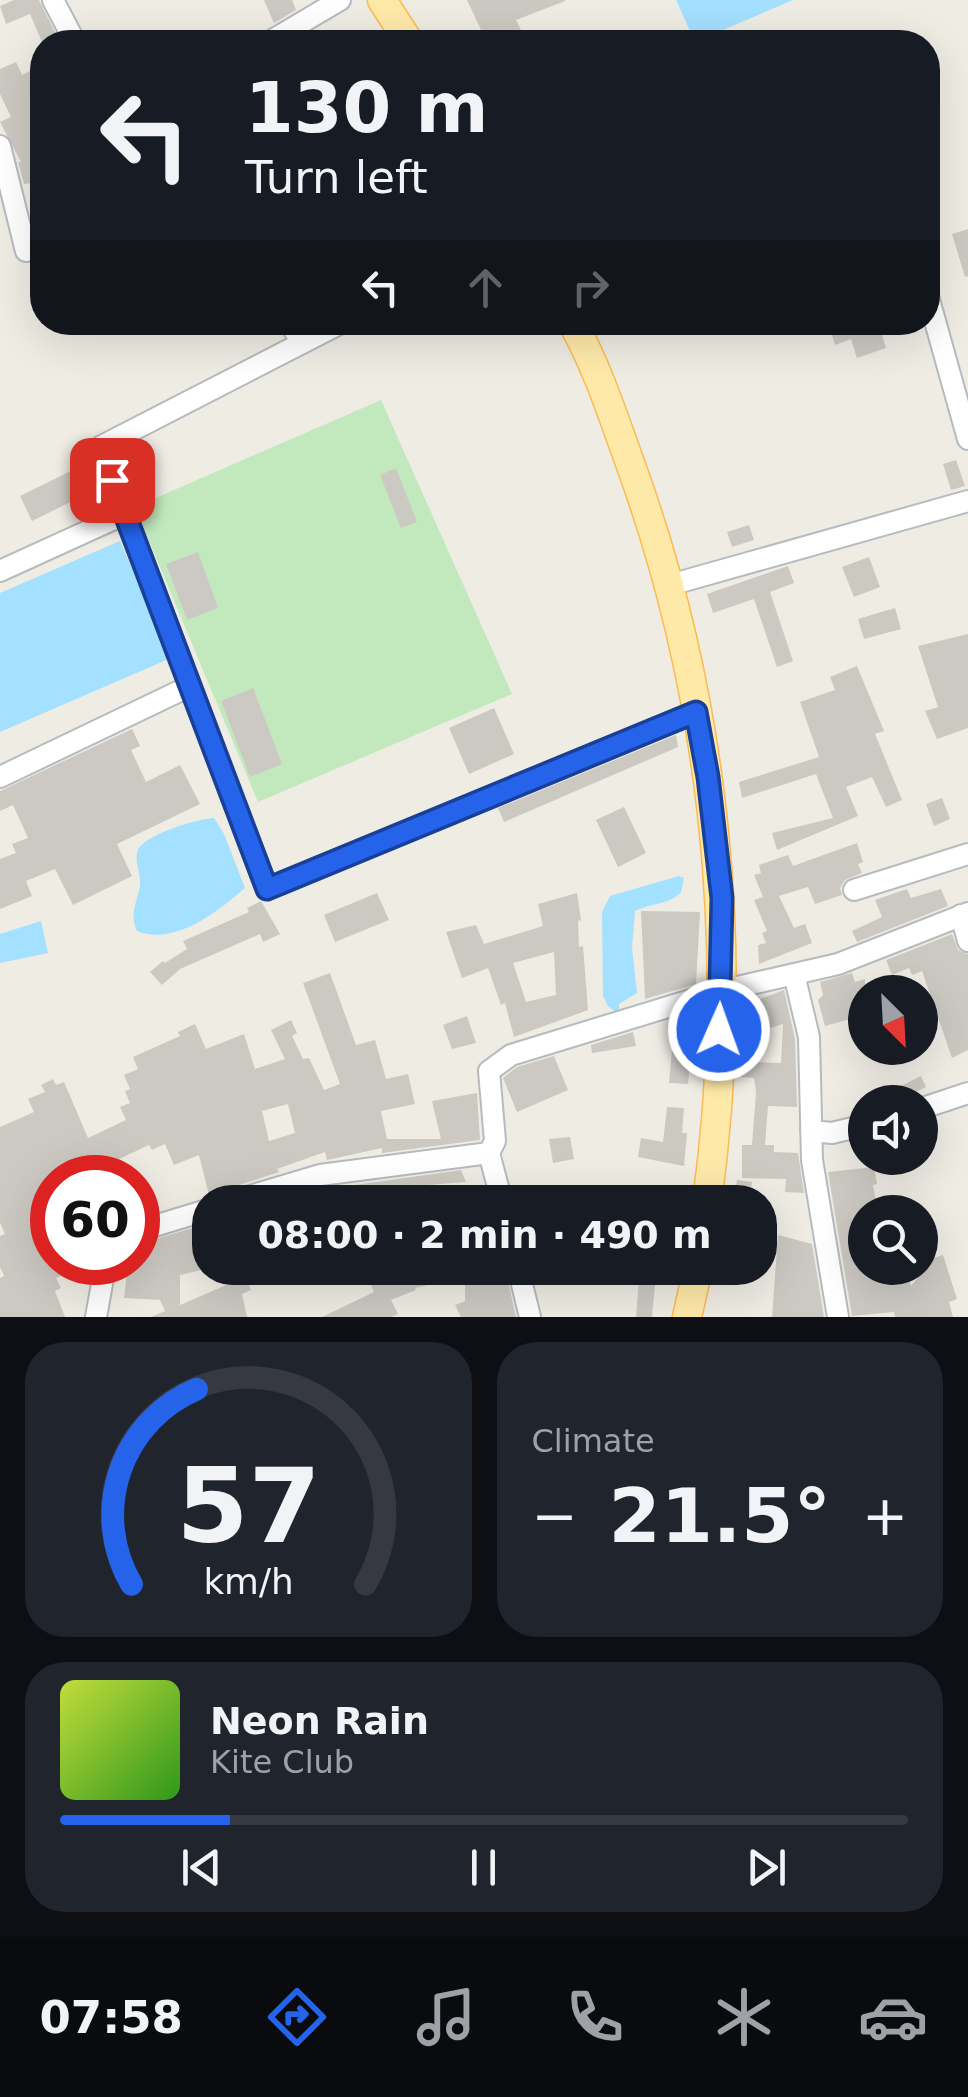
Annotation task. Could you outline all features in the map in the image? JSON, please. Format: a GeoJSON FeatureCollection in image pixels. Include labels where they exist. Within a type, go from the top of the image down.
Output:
{"type":"FeatureCollection","features":[{"type":"Feature","properties":{"kind":"main road"},"geometry":{"type":"LineString","coordinates":[[382,0],[402,30]]}},
{"type":"Feature","properties":{"kind":"main road"},"geometry":{"type":"LineString","coordinates":[[398,0],[417,30]]}},
{"type":"Feature","properties":{"kind":"main road"},"geometry":{"type":"LineString","coordinates":[[579,335],[641,494],[674,600],[708,777],[722,898],[726,989],[726,1147],[720,1185]]}},
{"type":"Feature","properties":{"kind":"main road"},"geometry":{"type":"LineString","coordinates":[[595,335],[654,487],[684,581],[697,626],[722,768],[734,896],[709,1185]]}},
{"type":"Feature","properties":{"kind":"main road"},"geometry":{"type":"LineString","coordinates":[[687,1317],[694,1285]]}},
{"type":"Feature","properties":{"kind":"main road"},"geometry":{"type":"LineString","coordinates":[[698,1317],[705,1285]]}},
{"type":"Feature","properties":{"kind":"street"},"geometry":{"type":"LineString","coordinates":[[52,0],[68,30]]}},
{"type":"Feature","properties":{"kind":"street"},"geometry":{"type":"LineString","coordinates":[[289,30],[340,0]]}},
{"type":"Feature","properties":{"kind":"street"},"geometry":{"type":"LineString","coordinates":[[0,146],[26,251]]}},
{"type":"Feature","properties":{"kind":"street"},"geometry":{"type":"LineString","coordinates":[[940,333],[968,440]]}},
{"type":"Feature","properties":{"kind":"street"},"geometry":{"type":"LineString","coordinates":[[297,335],[302,343]]}},
{"type":"Feature","properties":{"kind":"street"},"geometry":{"type":"LineString","coordinates":[[318,335],[100,447],[267,889],[696,712]]}},
{"type":"Feature","properties":{"kind":"street"},"geometry":{"type":"LineString","coordinates":[[684,581],[968,501]]}},
{"type":"Feature","properties":{"kind":"street"},"geometry":{"type":"LineString","coordinates":[[0,570],[125,514]]}},
{"type":"Feature","properties":{"kind":"street"},"geometry":{"type":"LineString","coordinates":[[0,777],[190,686]]}},
{"type":"Feature","properties":{"kind":"street"},"geometry":{"type":"LineString","coordinates":[[854,890],[968,854]]}},
{"type":"Feature","properties":{"kind":"street"},"geometry":{"type":"LineString","coordinates":[[498,1185],[489,1152],[495,1141],[489,1071],[512,1055],[726,989],[838,964],[965,914],[968,941]]}},
{"type":"Feature","properties":{"kind":"street"},"geometry":{"type":"LineString","coordinates":[[794,974],[809,1037],[812,1160],[838,1317]]}},
{"type":"Feature","properties":{"kind":"street"},"geometry":{"type":"LineString","coordinates":[[938,1103],[968,1093]]}},
{"type":"Feature","properties":{"kind":"street"},"geometry":{"type":"LineString","coordinates":[[812,1131],[832,1134],[848,1129]]}},
{"type":"Feature","properties":{"kind":"street"},"geometry":{"type":"LineString","coordinates":[[287,1185],[320,1175],[489,1152]]}},
{"type":"Feature","properties":{"kind":"street"},"geometry":{"type":"LineString","coordinates":[[160,1224],[192,1214]]}},
{"type":"Feature","properties":{"kind":"street"},"geometry":{"type":"LineString","coordinates":[[96,1317],[102,1285]]}},
{"type":"Feature","properties":{"kind":"street"},"geometry":{"type":"LineString","coordinates":[[522,1285],[530,1317]]}},
{"type":"Feature","properties":{"kind":"green space"},"geometry":{"type":"Polygon","coordinates":[[[381,400],[512,694],[258,802],[135,507],[381,400]]]}},
{"type":"Feature","properties":{"kind":"water"},"geometry":{"type":"Polygon","coordinates":[[[676,0],[793,0],[723,30],[690,30],[676,0]]]}},
{"type":"Feature","properties":{"kind":"water"},"geometry":{"type":"Polygon","coordinates":[[[120,541],[171,658],[0,732],[0,593],[120,541]]]}},
{"type":"Feature","properties":{"kind":"water"},"geometry":{"type":"Polygon","coordinates":[[[214,818],[245,888],[209,916],[180,930],[166,934],[137,931],[134,914],[140,885],[137,853],[141,846],[171,829],[214,818]]]}},
{"type":"Feature","properties":{"kind":"water"},"geometry":{"type":"Polygon","coordinates":[[[679,876],[684,878],[681,893],[635,911],[632,947],[637,993],[619,1004],[619,1014],[603,996],[602,912],[610,896],[679,876]]]}},
{"type":"Feature","properties":{"kind":"water"},"geometry":{"type":"Polygon","coordinates":[[[41,921],[48,953],[0,963],[0,934],[41,921]]]}},
{"type":"Feature","properties":{"kind":"building"},"geometry":{"type":"Polygon","coordinates":[[[14,0],[39,0],[54,30],[37,30],[30,14],[6,24],[0,6],[14,0]]]}},
{"type":"Feature","properties":{"kind":"building"},"geometry":{"type":"Polygon","coordinates":[[[264,0],[292,0],[296,10],[274,23],[264,0]]]}},
{"type":"Feature","properties":{"kind":"building"},"geometry":{"type":"Polygon","coordinates":[[[467,0],[565,0],[516,20],[521,30],[481,30],[467,0]]]}},
{"type":"Feature","properties":{"kind":"building"},"geometry":{"type":"Polygon","coordinates":[[[16,62],[22,75],[30,71],[30,183],[24,184],[21,162],[0,122],[11,117],[0,94],[0,69],[16,62]]]}},
{"type":"Feature","properties":{"kind":"building"},"geometry":{"type":"Polygon","coordinates":[[[968,229],[968,276],[965,277],[952,234],[968,229]]]}},
{"type":"Feature","properties":{"kind":"building"},"geometry":{"type":"Polygon","coordinates":[[[832,335],[882,335],[886,348],[857,358],[851,339],[835,345],[832,335]]]}},
{"type":"Feature","properties":{"kind":"building"},"geometry":{"type":"Polygon","coordinates":[[[956,460],[965,486],[951,490],[943,464],[956,460]]]}},
{"type":"Feature","properties":{"kind":"building"},"geometry":{"type":"Polygon","coordinates":[[[77,468],[89,493],[32,521],[20,496],[77,468]]]}},
{"type":"Feature","properties":{"kind":"building"},"geometry":{"type":"Polygon","coordinates":[[[396,468],[417,522],[401,528],[380,475],[396,468]]]}},
{"type":"Feature","properties":{"kind":"building"},"geometry":{"type":"Polygon","coordinates":[[[749,525],[754,540],[732,547],[727,532],[749,525]]]}},
{"type":"Feature","properties":{"kind":"building"},"geometry":{"type":"Polygon","coordinates":[[[198,552],[218,608],[187,620],[166,564],[198,552]]]}},
{"type":"Feature","properties":{"kind":"building"},"geometry":{"type":"Polygon","coordinates":[[[869,557],[880,587],[854,597],[842,567],[869,557]]]}},
{"type":"Feature","properties":{"kind":"building"},"geometry":{"type":"Polygon","coordinates":[[[788,566],[794,583],[770,592],[793,661],[777,667],[754,599],[713,613],[707,594],[788,566]]]}},
{"type":"Feature","properties":{"kind":"building"},"geometry":{"type":"Polygon","coordinates":[[[895,608],[901,629],[864,639],[858,619],[895,608]]]}},
{"type":"Feature","properties":{"kind":"building"},"geometry":{"type":"Polygon","coordinates":[[[968,634],[968,728],[937,739],[925,711],[938,707],[918,646],[968,634]]]}},
{"type":"Feature","properties":{"kind":"building"},"geometry":{"type":"Polygon","coordinates":[[[857,666],[884,731],[875,734],[902,800],[886,807],[872,777],[846,787],[858,816],[777,850],[772,833],[833,818],[816,774],[742,798],[739,782],[819,757],[800,702],[835,690],[830,677],[857,666]]]}},
{"type":"Feature","properties":{"kind":"building"},"geometry":{"type":"Polygon","coordinates":[[[253,688],[282,764],[250,777],[221,701],[253,688]]]}},
{"type":"Feature","properties":{"kind":"building"},"geometry":{"type":"Polygon","coordinates":[[[494,708],[514,754],[469,774],[449,728],[494,708]]]}},
{"type":"Feature","properties":{"kind":"building"},"geometry":{"type":"Polygon","coordinates":[[[132,729],[140,746],[131,750],[146,782],[180,765],[200,804],[117,844],[132,876],[73,905],[55,869],[26,881],[32,896],[0,909],[0,859],[16,853],[12,844],[28,838],[13,805],[0,811],[0,791],[132,729]]]}},
{"type":"Feature","properties":{"kind":"building"},"geometry":{"type":"Polygon","coordinates":[[[676,735],[678,747],[504,822],[498,808],[676,735]]]}},
{"type":"Feature","properties":{"kind":"building"},"geometry":{"type":"Polygon","coordinates":[[[942,798],[950,819],[934,826],[926,804],[942,798]]]}},
{"type":"Feature","properties":{"kind":"building"},"geometry":{"type":"Polygon","coordinates":[[[624,807],[646,853],[618,867],[596,820],[624,807]]]}},
{"type":"Feature","properties":{"kind":"building"},"geometry":{"type":"Polygon","coordinates":[[[857,843],[862,873],[845,880],[840,888],[842,895],[815,904],[808,887],[779,896],[794,928],[805,924],[812,943],[759,964],[758,945],[766,943],[762,933],[767,931],[754,900],[763,897],[754,875],[761,873],[759,865],[788,855],[793,866],[857,843]]]}},
{"type":"Feature","properties":{"kind":"building"},"geometry":{"type":"Polygon","coordinates":[[[907,889],[911,898],[941,889],[948,906],[857,942],[852,931],[882,917],[875,900],[907,889]]]}},
{"type":"Feature","properties":{"kind":"building"},"geometry":{"type":"Polygon","coordinates":[[[377,893],[389,920],[335,942],[324,915],[377,893]]]}},
{"type":"Feature","properties":{"kind":"building"},"geometry":{"type":"Polygon","coordinates":[[[577,893],[579,947],[583,946],[588,1010],[514,1037],[505,1003],[501,1005],[488,968],[462,978],[446,932],[476,925],[484,944],[543,926],[538,904],[577,893]],[[554,952],[513,963],[526,1002],[556,995],[554,952]]]}},
{"type":"Feature","properties":{"kind":"building"},"geometry":{"type":"Polygon","coordinates":[[[261,901],[280,934],[263,942],[260,934],[180,969],[162,985],[150,972],[187,949],[183,941],[249,912],[247,908],[261,901]]]}},
{"type":"Feature","properties":{"kind":"building"},"geometry":{"type":"Polygon","coordinates":[[[641,911],[700,912],[696,984],[645,999],[641,911]]]}},
{"type":"Feature","properties":{"kind":"building"},"geometry":{"type":"Polygon","coordinates":[[[952,934],[958,950],[968,954],[968,1050],[952,1058],[938,1017],[938,975],[923,975],[922,971],[912,975],[909,968],[892,975],[886,960],[952,934]]]}},
{"type":"Feature","properties":{"kind":"building"},"geometry":{"type":"Polygon","coordinates":[[[330,973],[356,1045],[375,1040],[386,1079],[408,1074],[415,1104],[381,1111],[387,1139],[441,1139],[432,1101],[477,1093],[480,1140],[382,1153],[382,1148],[327,1160],[325,1152],[239,1185],[206,1185],[199,1155],[174,1165],[165,1144],[152,1150],[149,1145],[128,1155],[30,1155],[30,1285],[60,1285],[55,1291],[65,1317],[0,1317],[0,1278],[4,1276],[0,1267],[0,1236],[5,1234],[0,1223],[0,1127],[34,1112],[28,1099],[45,1092],[41,1085],[53,1079],[56,1085],[64,1082],[88,1138],[126,1120],[120,1107],[130,1103],[124,1075],[138,1069],[133,1057],[180,1036],[178,1032],[195,1024],[206,1049],[244,1034],[255,1069],[285,1059],[271,1030],[291,1020],[297,1033],[292,1036],[303,1059],[309,1058],[324,1090],[340,1084],[303,983],[330,973]],[[288,1104],[262,1111],[269,1141],[295,1133],[288,1104]]]}},
{"type":"Feature","properties":{"kind":"building"},"geometry":{"type":"Polygon","coordinates":[[[852,973],[848,975],[848,1020],[825,1026],[818,1000],[823,995],[820,982],[852,973]]]}},
{"type":"Feature","properties":{"kind":"building"},"geometry":{"type":"Polygon","coordinates":[[[784,990],[795,1039],[797,1107],[768,1106],[765,1145],[774,1145],[774,1152],[798,1153],[804,1193],[785,1192],[786,1179],[742,1178],[742,1145],[752,1145],[756,1092],[754,1078],[741,1077],[741,1062],[781,1063],[783,1024],[770,1028],[760,999],[784,990]]]}},
{"type":"Feature","properties":{"kind":"building"},"geometry":{"type":"Polygon","coordinates":[[[467,1016],[476,1043],[452,1049],[443,1025],[467,1016]]]}},
{"type":"Feature","properties":{"kind":"building"},"geometry":{"type":"Polygon","coordinates":[[[633,1032],[636,1046],[592,1053],[591,1045],[633,1032]]]}},
{"type":"Feature","properties":{"kind":"building"},"geometry":{"type":"Polygon","coordinates":[[[672,1049],[691,1051],[688,1084],[669,1083],[672,1049]]]}},
{"type":"Feature","properties":{"kind":"building"},"geometry":{"type":"Polygon","coordinates":[[[554,1056],[568,1090],[517,1112],[503,1078],[517,1067],[554,1056]]]}},
{"type":"Feature","properties":{"kind":"building"},"geometry":{"type":"Polygon","coordinates":[[[921,1076],[925,1085],[903,1085],[921,1076]]]}},
{"type":"Feature","properties":{"kind":"building"},"geometry":{"type":"Polygon","coordinates":[[[667,1107],[684,1108],[684,1166],[638,1157],[641,1138],[663,1142],[667,1107]]]}},
{"type":"Feature","properties":{"kind":"building"},"geometry":{"type":"Polygon","coordinates":[[[570,1137],[574,1159],[553,1163],[549,1139],[570,1137]]]}},
{"type":"Feature","properties":{"kind":"building"},"geometry":{"type":"Polygon","coordinates":[[[461,1170],[466,1182],[428,1185],[355,1185],[461,1170]]]}},
{"type":"Feature","properties":{"kind":"building"},"geometry":{"type":"Polygon","coordinates":[[[848,1170],[848,1175],[875,1175],[875,1195],[848,1195],[848,1285],[938,1285],[938,1257],[943,1255],[957,1299],[949,1302],[953,1317],[895,1317],[894,1312],[852,1316],[828,1172],[848,1170]]]}},
{"type":"Feature","properties":{"kind":"building"},"geometry":{"type":"Polygon","coordinates":[[[192,1228],[192,1272],[180,1275],[180,1305],[226,1285],[249,1285],[251,1290],[242,1294],[247,1317],[151,1317],[165,1311],[160,1300],[124,1298],[125,1285],[160,1285],[160,1238],[192,1228]]]}},
{"type":"Feature","properties":{"kind":"building"},"geometry":{"type":"Polygon","coordinates":[[[778,1235],[812,1244],[824,1317],[772,1317],[778,1235]]]}},
{"type":"Feature","properties":{"kind":"building"},"geometry":{"type":"Polygon","coordinates":[[[371,1285],[428,1285],[391,1300],[398,1314],[391,1317],[322,1317],[374,1292],[371,1285]]]}},
{"type":"Feature","properties":{"kind":"building"},"geometry":{"type":"Polygon","coordinates":[[[465,1285],[509,1285],[516,1317],[461,1317],[455,1305],[465,1301],[465,1285]]]}},
{"type":"Feature","properties":{"kind":"building"},"geometry":{"type":"Polygon","coordinates":[[[639,1285],[655,1285],[652,1317],[636,1317],[639,1285]]]}},
{"type":"Feature","properties":{"kind":"route"},"geometry":{"type":"LineString","coordinates":[[112,480],[267,889],[696,712],[722,898],[719,1030]]}}]}
